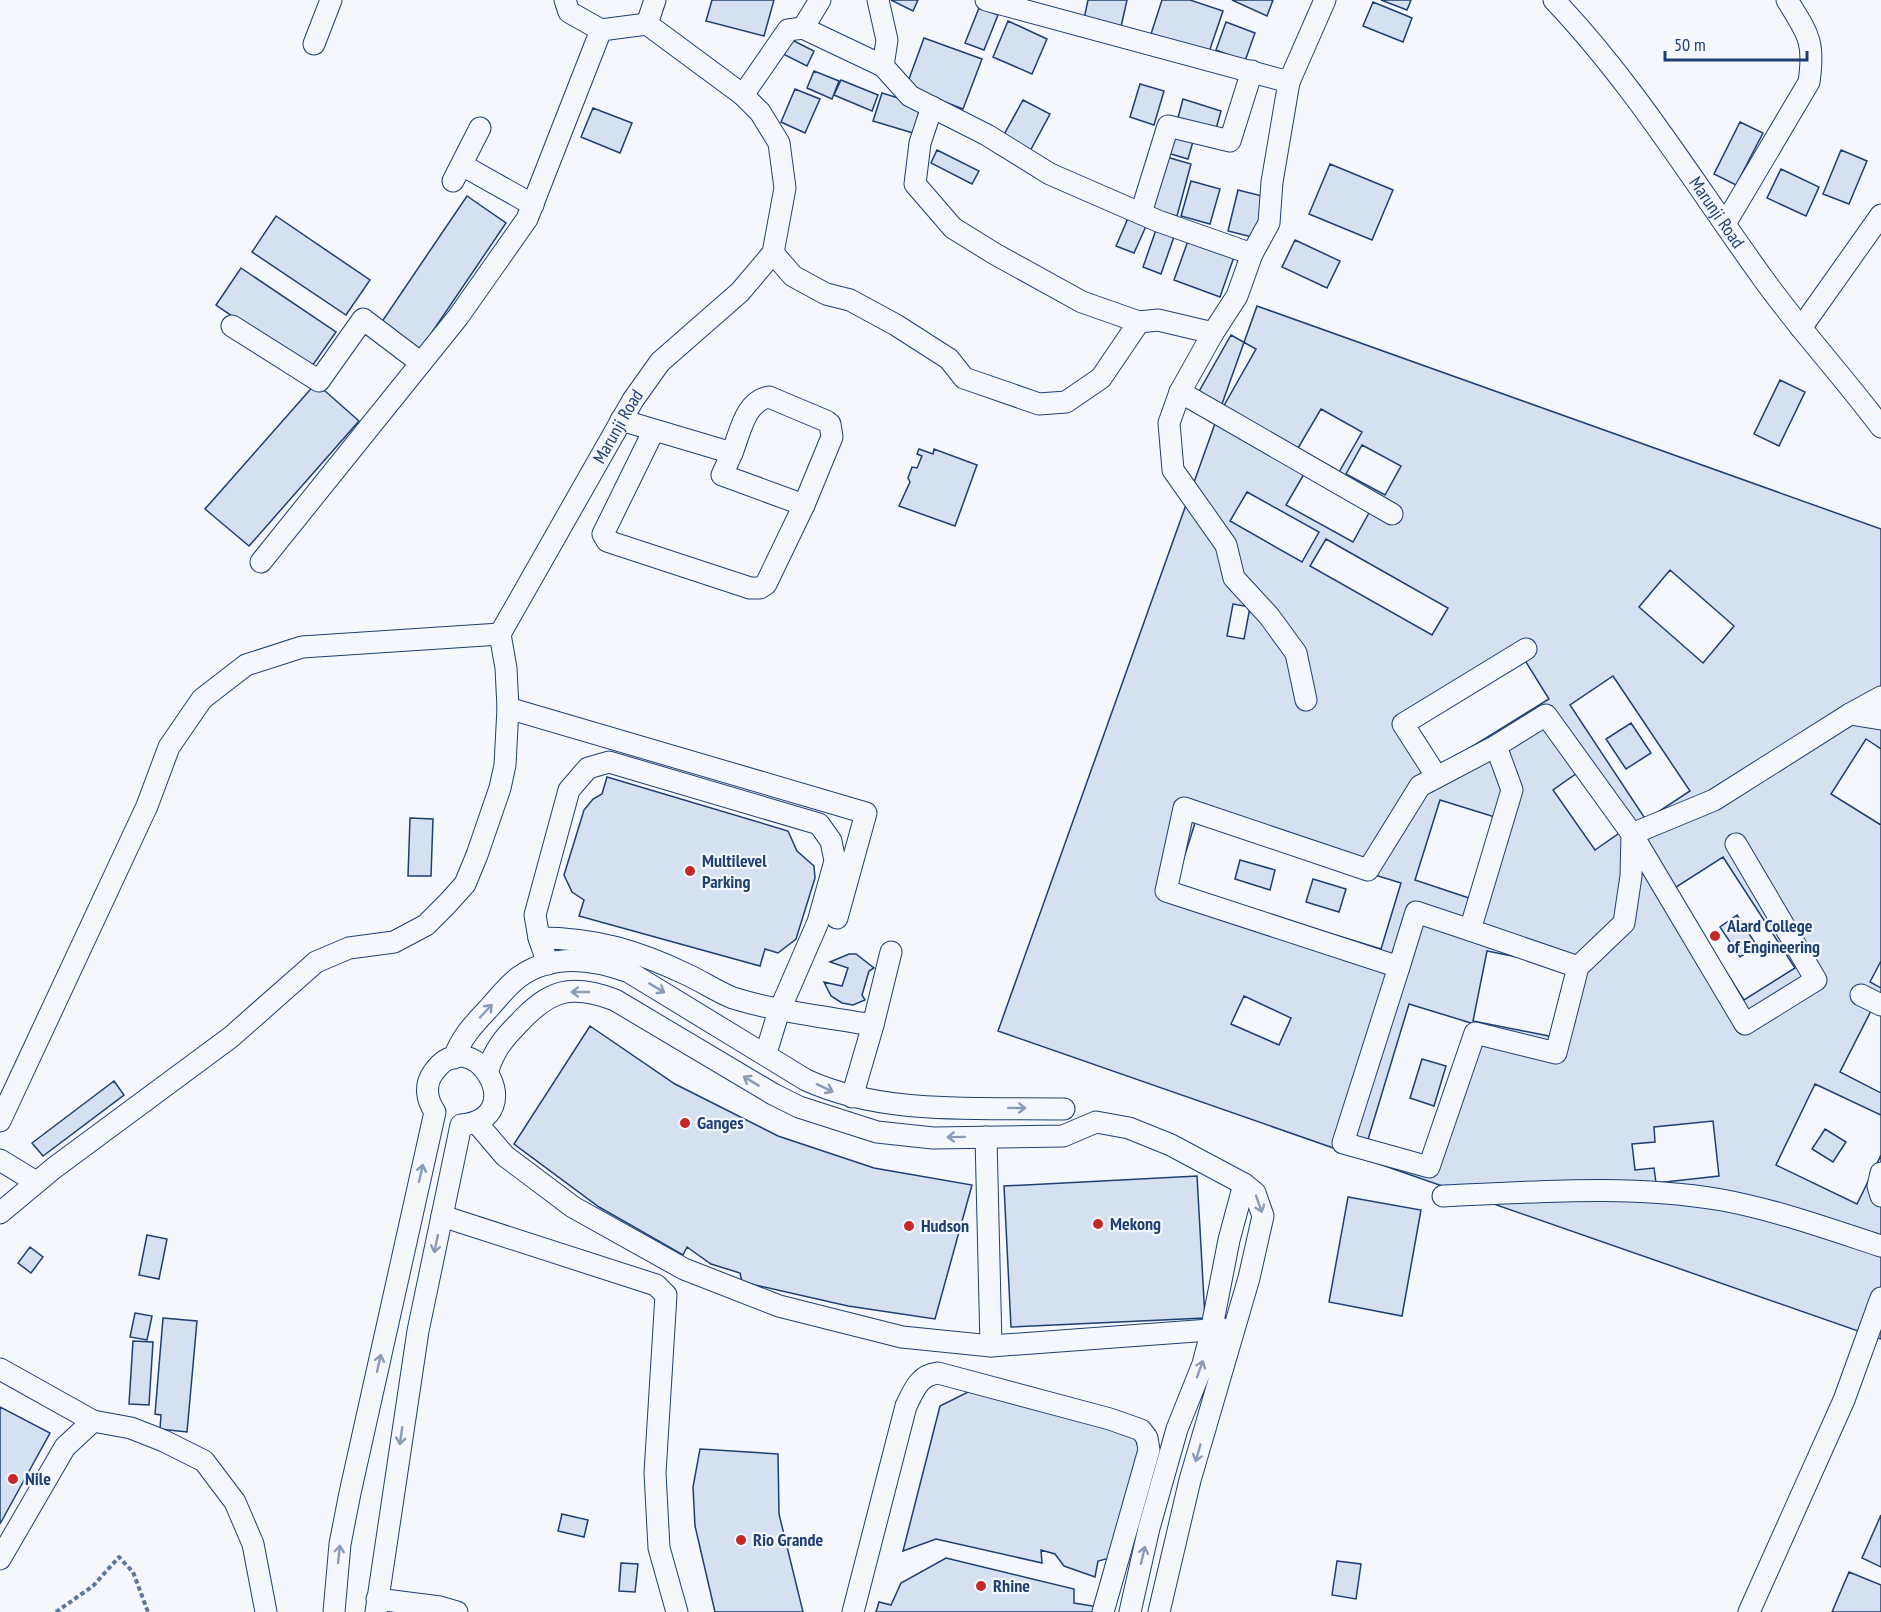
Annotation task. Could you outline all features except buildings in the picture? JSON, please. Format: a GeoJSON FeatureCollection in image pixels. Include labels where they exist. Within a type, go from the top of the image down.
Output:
{"type":"FeatureCollection","features":[{"type":"Feature","properties":{"kind":"street"},"geometry":{"type":"LineString","coordinates":[[314,44],[331,0]]}},
{"type":"Feature","properties":{"kind":"street"},"geometry":{"type":"LineString","coordinates":[[565,0],[569,12],[601,30],[647,24],[655,0]]}},
{"type":"Feature","properties":{"kind":"street"},"geometry":{"type":"LineString","coordinates":[[803,28],[820,0]]}},
{"type":"Feature","properties":{"kind":"street"},"geometry":{"type":"LineString","coordinates":[[878,0],[887,40],[883,66]]}},
{"type":"Feature","properties":{"kind":"street"},"geometry":{"type":"LineString","coordinates":[[986,0],[1288,82]]}},
{"type":"Feature","properties":{"kind":"street"},"geometry":{"type":"LineString","coordinates":[[1306,700],[1296,653],[1269,616],[1234,578],[1226,545],[1173,470],[1169,423],[1180,392],[1237,296],[1251,254],[1269,223],[1272,182],[1288,82],[1325,0]]}},
{"type":"Feature","properties":{"kind":"street","name":"Marunji Road"},"geometry":{"type":"LineString","coordinates":[[1554,0],[1593,42],[1778,300],[1843,376],[1881,427]]}},
{"type":"Feature","properties":{"kind":"street"},"geometry":{"type":"LineString","coordinates":[[1725,224],[1809,82],[1813,56],[1811,42],[1787,0]]}},
{"type":"Feature","properties":{"kind":"street","name":"Marunji Road"},"geometry":{"type":"LineString","coordinates":[[500,634],[621,420],[660,362],[740,292],[773,253],[785,188],[780,143],[760,112],[743,95],[647,24]]}},
{"type":"Feature","properties":{"kind":"street"},"geometry":{"type":"LineString","coordinates":[[743,95],[788,30],[803,28],[883,66],[910,96],[987,135],[1050,174],[1141,213],[1251,254]]}},
{"type":"Feature","properties":{"kind":"street"},"geometry":{"type":"LineString","coordinates":[[261,562],[421,363],[516,236],[533,205],[601,30]]}},
{"type":"Feature","properties":{"kind":"street"},"geometry":{"type":"LineString","coordinates":[[1141,213],[1168,126],[1230,141],[1252,71]]}},
{"type":"Feature","properties":{"kind":"street"},"geometry":{"type":"LineString","coordinates":[[932,107],[920,143],[915,184],[933,208],[953,228],[1082,302],[1139,322],[1158,320],[1213,333]]}},
{"type":"Feature","properties":{"kind":"street"},"geometry":{"type":"LineString","coordinates":[[480,128],[458,173],[533,205]]}},
{"type":"Feature","properties":{"kind":"street"},"geometry":{"type":"LineString","coordinates":[[1801,328],[1881,215]]}},
{"type":"Feature","properties":{"kind":"street"},"geometry":{"type":"LineString","coordinates":[[773,253],[793,276],[826,294],[850,300],[896,325],[949,359],[964,378],[1039,404],[1066,402],[1101,378],[1139,322]]}},
{"type":"Feature","properties":{"kind":"street"},"geometry":{"type":"LineString","coordinates":[[232,326],[319,381],[363,319],[421,363]]}},
{"type":"Feature","properties":{"kind":"street"},"geometry":{"type":"LineString","coordinates":[[1180,392],[1392,514]]}},
{"type":"Feature","properties":{"kind":"street"},"geometry":{"type":"LineString","coordinates":[[654,430],[603,534],[607,541],[760,588],[766,584],[804,505],[832,437],[830,424],[826,421],[769,397],[760,398],[750,407],[723,475],[804,505]]}},
{"type":"Feature","properties":{"kind":"street"},"geometry":{"type":"LineString","coordinates":[[621,420],[732,453]]}},
{"type":"Feature","properties":{"kind":"street"},"geometry":{"type":"LineString","coordinates":[[0,1121],[147,806],[169,747],[202,699],[246,665],[302,647],[500,634],[506,668],[508,708],[503,776],[465,884],[426,925],[394,942],[349,948],[316,962],[231,1037],[36,1182],[0,1213]]}},
{"type":"Feature","properties":{"kind":"street"},"geometry":{"type":"LineString","coordinates":[[1437,777],[1403,724],[1526,649]]}},
{"type":"Feature","properties":{"kind":"street"},"geometry":{"type":"LineString","coordinates":[[1632,834],[1714,800],[1850,714],[1881,697]]}},
{"type":"Feature","properties":{"kind":"street"},"geometry":{"type":"LineString","coordinates":[[508,708],[866,813],[837,918]]}},
{"type":"Feature","properties":{"kind":"street"},"geometry":{"type":"LineString","coordinates":[[1850,714],[1881,719]]}},
{"type":"Feature","properties":{"kind":"street"},"geometry":{"type":"LineString","coordinates":[[1399,968],[1166,891],[1184,808],[1368,870],[1420,786],[1496,746],[1546,715],[1632,834],[1745,1024],[1816,980],[1736,844]]}},
{"type":"Feature","properties":{"kind":"street"},"geometry":{"type":"LineString","coordinates":[[1470,930],[1512,790],[1496,746]]}},
{"type":"Feature","properties":{"kind":"street"},"geometry":{"type":"LineString","coordinates":[[548,964],[539,938],[536,915],[569,790],[588,768],[609,762],[819,824],[831,841],[835,861],[818,922],[780,1009],[766,1053]]}},
{"type":"Feature","properties":{"kind":"street"},"geometry":{"type":"LineString","coordinates":[[1578,967],[1416,912],[1343,1143],[1429,1167],[1475,1033],[1556,1053],[1578,967],[1624,923],[1631,876],[1632,834]]}},
{"type":"Feature","properties":{"kind":"street"},"geometry":{"type":"LineString","coordinates":[[539,938],[575,938],[624,949],[688,975],[732,997],[780,1009],[873,1025]]}},
{"type":"Feature","properties":{"kind":"street"},"geometry":{"type":"LineString","coordinates":[[852,1097],[891,952]]}},
{"type":"Feature","properties":{"kind":"street"},"geometry":{"type":"LineString","coordinates":[[334,1612],[340,1544],[348,1504],[435,1112],[428,1099],[428,1084],[435,1070],[454,1058],[467,1032],[519,977],[548,964],[585,960],[603,963],[629,972],[766,1053],[806,1080],[852,1097],[914,1106],[1064,1109]]}},
{"type":"Feature","properties":{"kind":"street"},"geometry":{"type":"LineString","coordinates":[[488,1070],[498,1046],[538,1002],[565,993],[596,993],[615,1000],[773,1094],[799,1107],[877,1132],[933,1138],[1063,1136],[1096,1122],[1129,1128],[1171,1145],[1244,1184],[1255,1193],[1263,1216],[1190,1480],[1159,1612]]}},
{"type":"Feature","properties":{"kind":"street"},"geometry":{"type":"LineString","coordinates":[[1861,995],[1881,1005]]}},
{"type":"Feature","properties":{"kind":"street"},"geometry":{"type":"LineString","coordinates":[[454,1058],[469,1058],[488,1070],[494,1084],[494,1099],[488,1112],[468,1123],[442,1216],[418,1331],[376,1606],[440,1607],[456,1612]]}},
{"type":"Feature","properties":{"kind":"street"},"geometry":{"type":"LineString","coordinates":[[468,1123],[506,1156],[573,1207],[684,1269],[779,1306],[902,1337],[991,1346],[1212,1328],[1233,1329]]}},
{"type":"Feature","properties":{"kind":"street"},"geometry":{"type":"LineString","coordinates":[[986,1137],[991,1346]]}},
{"type":"Feature","properties":{"kind":"street"},"geometry":{"type":"LineString","coordinates":[[0,1160],[36,1182]]}},
{"type":"Feature","properties":{"kind":"street"},"geometry":{"type":"LineString","coordinates":[[1881,1173],[1878,1186],[1881,1196]]}},
{"type":"Feature","properties":{"kind":"street"},"geometry":{"type":"LineString","coordinates":[[1130,1612],[1149,1528],[1177,1429],[1203,1364],[1229,1240],[1244,1184]]}},
{"type":"Feature","properties":{"kind":"street"},"geometry":{"type":"LineString","coordinates":[[1443,1196],[1568,1190],[1622,1191],[1701,1198],[1767,1211],[1881,1246]]}},
{"type":"Feature","properties":{"kind":"street"},"geometry":{"type":"LineString","coordinates":[[442,1216],[656,1284],[666,1295],[656,1473],[659,1548],[677,1612]]}},
{"type":"Feature","properties":{"kind":"street"},"geometry":{"type":"LineString","coordinates":[[1749,1612],[1844,1400],[1881,1298]]}},
{"type":"Feature","properties":{"kind":"street"},"geometry":{"type":"LineString","coordinates":[[0,1369],[93,1421],[131,1428],[204,1461],[235,1502],[253,1544],[266,1612]]}},
{"type":"Feature","properties":{"kind":"street"},"geometry":{"type":"LineString","coordinates":[[853,1612],[906,1406],[918,1382],[929,1374],[938,1373],[1110,1419],[1141,1430],[1147,1438],[1149,1450],[1103,1612]]}},
{"type":"Feature","properties":{"kind":"street"},"geometry":{"type":"LineString","coordinates":[[0,1558],[65,1448],[93,1421]]}},
{"type":"Feature","properties":{"kind":"path"},"geometry":{"type":"LineString","coordinates":[[56,1612],[93,1586],[120,1557],[133,1572],[148,1612]]}},
{"type":"Feature","properties":{"kind":"place","name":"Multilevel Parking"},"geometry":{"type":"Point","coordinates":[690,871]}},
{"type":"Feature","properties":{"kind":"place","name":"Alard College of Engineering"},"geometry":{"type":"Point","coordinates":[1715,936]}},
{"type":"Feature","properties":{"kind":"place","name":"Ganges"},"geometry":{"type":"Point","coordinates":[685,1123]}},
{"type":"Feature","properties":{"kind":"place","name":"Mekong"},"geometry":{"type":"Point","coordinates":[1098,1224]}},
{"type":"Feature","properties":{"kind":"place","name":"Hudson"},"geometry":{"type":"Point","coordinates":[909,1226]}},
{"type":"Feature","properties":{"kind":"place","name":"Nile"},"geometry":{"type":"Point","coordinates":[13,1479]}},
{"type":"Feature","properties":{"kind":"place","name":"Rio Grande"},"geometry":{"type":"Point","coordinates":[741,1540]}},
{"type":"Feature","properties":{"kind":"place","name":"Rhine"},"geometry":{"type":"Point","coordinates":[981,1586]}}]}
